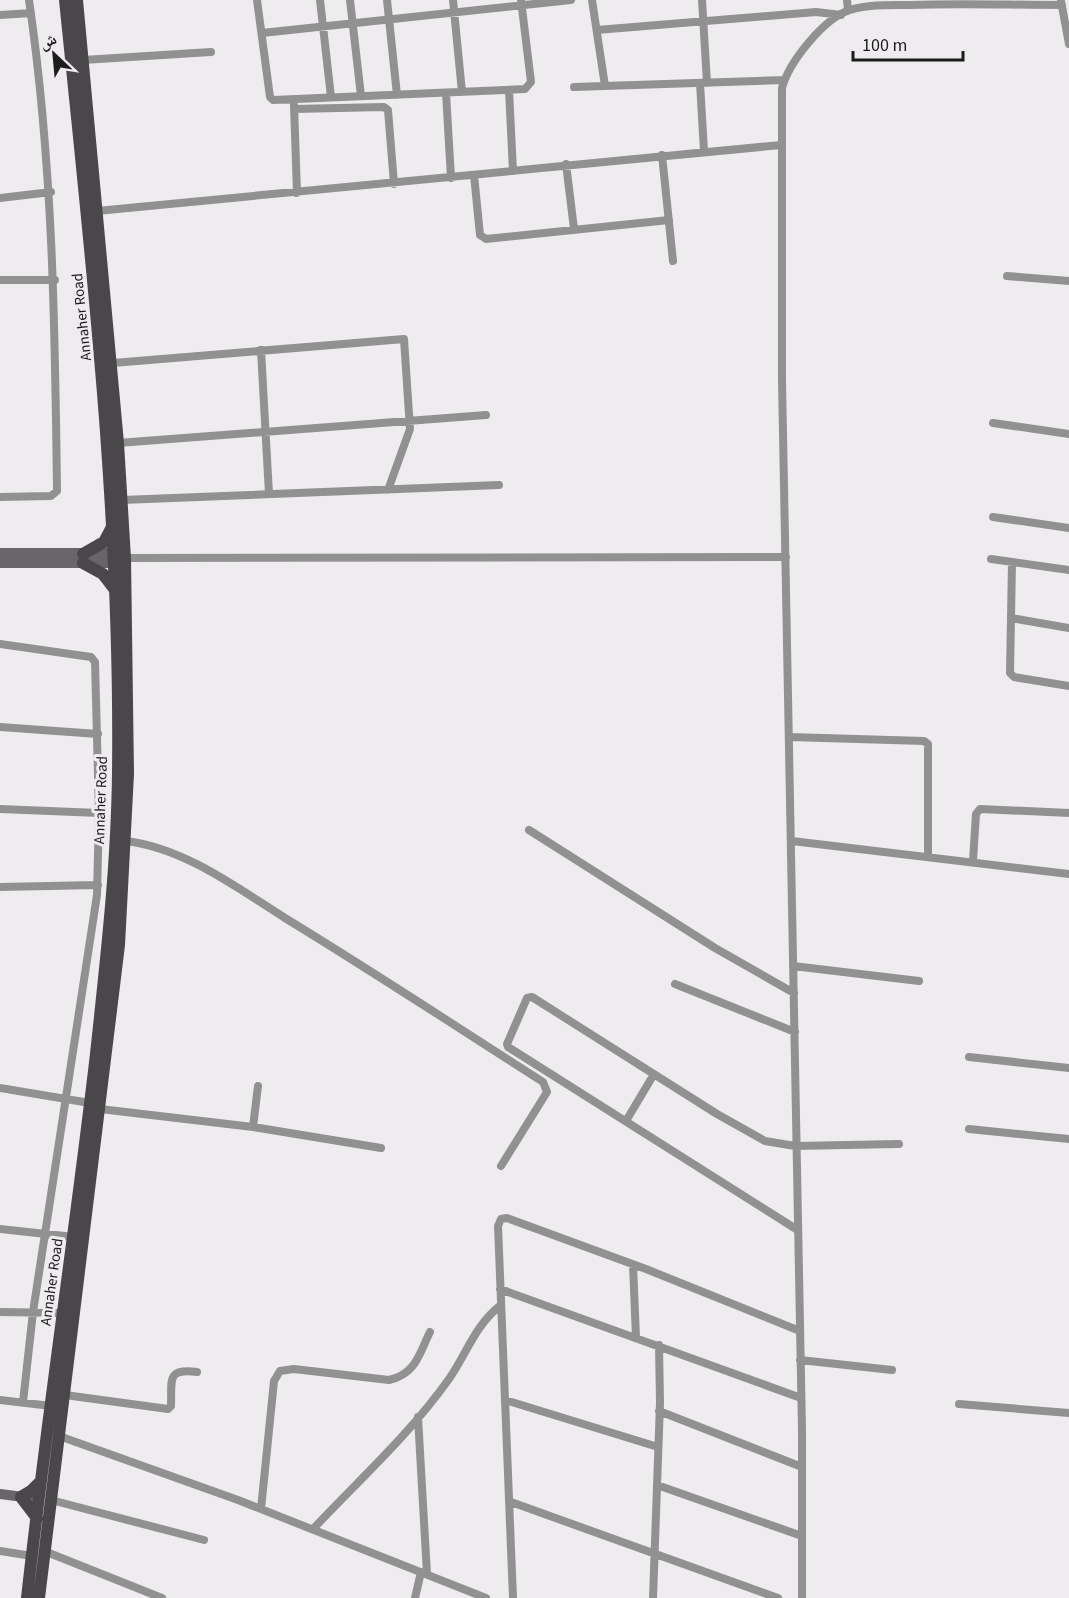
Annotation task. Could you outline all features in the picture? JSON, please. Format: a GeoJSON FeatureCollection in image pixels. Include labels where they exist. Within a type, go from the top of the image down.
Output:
{"type":"FeatureCollection","features":[{"type":"Feature","properties":{"kind":"main road","name":"Annaher Road"},"geometry":{"type":"LineString","coordinates":[[27,1598],[37,1518],[45,1499],[59,1436],[65,1395],[74,1237],[119,945],[128,774],[118,558],[102,363],[65,0]]}},
{"type":"Feature","properties":{"kind":"main road","name":"Annaher Road"},"geometry":{"type":"LineString","coordinates":[[39,1598],[44,1551],[45,1499],[42,1480],[51,1406],[69,1313],[95,1106],[111,915],[118,774],[116,592],[122,500],[113,363],[77,0]]}},
{"type":"Feature","properties":{"kind":"main road"},"geometry":{"type":"LineString","coordinates":[[0,564],[83,558],[104,542],[114,521]]}},
{"type":"Feature","properties":{"kind":"main road"},"geometry":{"type":"LineString","coordinates":[[0,553],[118,558]]}},
{"type":"Feature","properties":{"kind":"main road"},"geometry":{"type":"LineString","coordinates":[[83,558],[103,574],[116,592]]}},
{"type":"Feature","properties":{"kind":"main road"},"geometry":{"type":"LineString","coordinates":[[21,1497],[42,1480]]}},
{"type":"Feature","properties":{"kind":"main road"},"geometry":{"type":"LineString","coordinates":[[0,1494],[45,1499]]}},
{"type":"Feature","properties":{"kind":"main road"},"geometry":{"type":"LineString","coordinates":[[21,1497],[37,1518]]}},
{"type":"Feature","properties":{"kind":"street"},"geometry":{"type":"LineString","coordinates":[[0,497],[51,496],[57,491],[55,280],[51,192],[30,0]]}},
{"type":"Feature","properties":{"kind":"street"},"geometry":{"type":"LineString","coordinates":[[257,0],[271,99],[525,89],[531,82],[521,3]]}},
{"type":"Feature","properties":{"kind":"street"},"geometry":{"type":"LineString","coordinates":[[320,0],[331,97]]}},
{"type":"Feature","properties":{"kind":"street"},"geometry":{"type":"LineString","coordinates":[[350,0],[361,96]]}},
{"type":"Feature","properties":{"kind":"street"},"geometry":{"type":"LineString","coordinates":[[387,0],[397,95]]}},
{"type":"Feature","properties":{"kind":"street"},"geometry":{"type":"LineString","coordinates":[[453,0],[462,92]]}},
{"type":"Feature","properties":{"kind":"street"},"geometry":{"type":"LineString","coordinates":[[262,33],[521,3],[571,0]]}},
{"type":"Feature","properties":{"kind":"street"},"geometry":{"type":"LineString","coordinates":[[591,0],[605,86]]}},
{"type":"Feature","properties":{"kind":"street"},"geometry":{"type":"LineString","coordinates":[[702,0],[704,151]]}},
{"type":"Feature","properties":{"kind":"street"},"geometry":{"type":"LineString","coordinates":[[802,1598],[802,1467],[796,1229],[781,95],[784,80],[804,47],[823,28],[844,13],[847,0]]}},
{"type":"Feature","properties":{"kind":"street"},"geometry":{"type":"LineString","coordinates":[[597,30],[816,12],[844,13],[877,6],[1061,2],[1069,44]]}},
{"type":"Feature","properties":{"kind":"street"},"geometry":{"type":"LineString","coordinates":[[0,15],[31,13]]}},
{"type":"Feature","properties":{"kind":"street"},"geometry":{"type":"LineString","coordinates":[[83,60],[211,52]]}},
{"type":"Feature","properties":{"kind":"street"},"geometry":{"type":"LineString","coordinates":[[574,87],[784,80]]}},
{"type":"Feature","properties":{"kind":"street"},"geometry":{"type":"LineString","coordinates":[[509,90],[513,171]]}},
{"type":"Feature","properties":{"kind":"street"},"geometry":{"type":"LineString","coordinates":[[446,93],[452,178]]}},
{"type":"Feature","properties":{"kind":"street"},"geometry":{"type":"LineString","coordinates":[[294,99],[297,193]]}},
{"type":"Feature","properties":{"kind":"street"},"geometry":{"type":"LineString","coordinates":[[294,110],[384,107],[388,113],[394,184]]}},
{"type":"Feature","properties":{"kind":"street"},"geometry":{"type":"LineString","coordinates":[[97,211],[781,145]]}},
{"type":"Feature","properties":{"kind":"street"},"geometry":{"type":"LineString","coordinates":[[662,155],[673,261]]}},
{"type":"Feature","properties":{"kind":"street"},"geometry":{"type":"LineString","coordinates":[[566,164],[574,229]]}},
{"type":"Feature","properties":{"kind":"street"},"geometry":{"type":"LineString","coordinates":[[474,175],[482,238],[669,220]]}},
{"type":"Feature","properties":{"kind":"street"},"geometry":{"type":"LineString","coordinates":[[0,198],[51,192]]}},
{"type":"Feature","properties":{"kind":"street"},"geometry":{"type":"LineString","coordinates":[[1007,276],[1069,281]]}},
{"type":"Feature","properties":{"kind":"street"},"geometry":{"type":"LineString","coordinates":[[0,280],[55,280]]}},
{"type":"Feature","properties":{"kind":"street"},"geometry":{"type":"LineString","coordinates":[[113,363],[405,340],[409,432],[388,490]]}},
{"type":"Feature","properties":{"kind":"street"},"geometry":{"type":"LineString","coordinates":[[261,350],[269,494]]}},
{"type":"Feature","properties":{"kind":"street"},"geometry":{"type":"LineString","coordinates":[[118,443],[486,415]]}},
{"type":"Feature","properties":{"kind":"street"},"geometry":{"type":"LineString","coordinates":[[993,423],[1069,434]]}},
{"type":"Feature","properties":{"kind":"street"},"geometry":{"type":"LineString","coordinates":[[122,500],[499,485]]}},
{"type":"Feature","properties":{"kind":"street"},"geometry":{"type":"LineString","coordinates":[[993,517],[1069,528]]}},
{"type":"Feature","properties":{"kind":"street"},"geometry":{"type":"LineString","coordinates":[[118,558],[786,557]]}},
{"type":"Feature","properties":{"kind":"street"},"geometry":{"type":"LineString","coordinates":[[991,559],[1069,570]]}},
{"type":"Feature","properties":{"kind":"street"},"geometry":{"type":"LineString","coordinates":[[1012,562],[1010,673],[1014,677],[1069,686]]}},
{"type":"Feature","properties":{"kind":"street"},"geometry":{"type":"LineString","coordinates":[[1011,618],[1069,628]]}},
{"type":"Feature","properties":{"kind":"street"},"geometry":{"type":"LineString","coordinates":[[0,644],[92,657],[95,662],[98,734],[98,885],[33,1312],[23,1402]]}},
{"type":"Feature","properties":{"kind":"street"},"geometry":{"type":"LineString","coordinates":[[0,727],[98,734]]}},
{"type":"Feature","properties":{"kind":"street"},"geometry":{"type":"LineString","coordinates":[[790,736],[924,741],[928,744],[928,856]]}},
{"type":"Feature","properties":{"kind":"street"},"geometry":{"type":"LineString","coordinates":[[0,809],[99,813]]}},
{"type":"Feature","properties":{"kind":"street"},"geometry":{"type":"LineString","coordinates":[[973,861],[976,814],[980,809],[1069,813]]}},
{"type":"Feature","properties":{"kind":"street"},"geometry":{"type":"LineString","coordinates":[[530,830],[715,948],[794,993]]}},
{"type":"Feature","properties":{"kind":"street"},"geometry":{"type":"LineString","coordinates":[[126,841],[151,844],[215,875],[324,941],[543,1082],[547,1092],[501,1166]]}},
{"type":"Feature","properties":{"kind":"street"},"geometry":{"type":"LineString","coordinates":[[792,841],[1069,874]]}},
{"type":"Feature","properties":{"kind":"street"},"geometry":{"type":"LineString","coordinates":[[0,887],[98,885]]}},
{"type":"Feature","properties":{"kind":"street"},"geometry":{"type":"LineString","coordinates":[[793,966],[919,981]]}},
{"type":"Feature","properties":{"kind":"street"},"geometry":{"type":"LineString","coordinates":[[675,984],[795,1032]]}},
{"type":"Feature","properties":{"kind":"street"},"geometry":{"type":"LineString","coordinates":[[796,1229],[507,1046],[527,998],[532,997],[750,1134],[765,1141],[795,1146],[899,1144]]}},
{"type":"Feature","properties":{"kind":"street"},"geometry":{"type":"LineString","coordinates":[[969,1057],[1069,1068]]}},
{"type":"Feature","properties":{"kind":"street"},"geometry":{"type":"LineString","coordinates":[[626,1121],[654,1074]]}},
{"type":"Feature","properties":{"kind":"street"},"geometry":{"type":"LineString","coordinates":[[253,1127],[258,1086]]}},
{"type":"Feature","properties":{"kind":"street"},"geometry":{"type":"LineString","coordinates":[[0,1088],[67,1098],[95,1106],[253,1127],[381,1148]]}},
{"type":"Feature","properties":{"kind":"street"},"geometry":{"type":"LineString","coordinates":[[969,1129],[1069,1139]]}},
{"type":"Feature","properties":{"kind":"street"},"geometry":{"type":"LineString","coordinates":[[513,1598],[511,1502],[498,1226],[501,1219],[507,1218],[633,1265],[800,1331]]}},
{"type":"Feature","properties":{"kind":"street"},"geometry":{"type":"LineString","coordinates":[[0,1229],[74,1237]]}},
{"type":"Feature","properties":{"kind":"street"},"geometry":{"type":"LineString","coordinates":[[633,1265],[636,1338]]}},
{"type":"Feature","properties":{"kind":"street"},"geometry":{"type":"LineString","coordinates":[[500,1289],[801,1398]]}},
{"type":"Feature","properties":{"kind":"street"},"geometry":{"type":"LineString","coordinates":[[312,1529],[418,1417],[450,1378],[477,1328],[501,1305]]}},
{"type":"Feature","properties":{"kind":"street"},"geometry":{"type":"LineString","coordinates":[[0,1312],[69,1313]]}},
{"type":"Feature","properties":{"kind":"street"},"geometry":{"type":"LineString","coordinates":[[261,1509],[274,1381],[280,1371],[294,1369],[389,1380],[404,1377],[414,1365],[430,1332]]}},
{"type":"Feature","properties":{"kind":"street"},"geometry":{"type":"LineString","coordinates":[[653,1598],[659,1345]]}},
{"type":"Feature","properties":{"kind":"street"},"geometry":{"type":"LineString","coordinates":[[800,1360],[892,1370]]}},
{"type":"Feature","properties":{"kind":"street"},"geometry":{"type":"LineString","coordinates":[[65,1395],[168,1409],[171,1406],[172,1377],[175,1372],[180,1370],[197,1372]]}},
{"type":"Feature","properties":{"kind":"street"},"geometry":{"type":"LineString","coordinates":[[505,1400],[658,1447]]}},
{"type":"Feature","properties":{"kind":"street"},"geometry":{"type":"LineString","coordinates":[[0,1401],[51,1406]]}},
{"type":"Feature","properties":{"kind":"street"},"geometry":{"type":"LineString","coordinates":[[959,1404],[1069,1413]]}},
{"type":"Feature","properties":{"kind":"street"},"geometry":{"type":"LineString","coordinates":[[659,1411],[802,1467]]}},
{"type":"Feature","properties":{"kind":"street"},"geometry":{"type":"LineString","coordinates":[[415,1598],[424,1573],[418,1417]]}},
{"type":"Feature","properties":{"kind":"street"},"geometry":{"type":"LineString","coordinates":[[59,1436],[261,1509],[486,1598]]}},
{"type":"Feature","properties":{"kind":"street"},"geometry":{"type":"LineString","coordinates":[[657,1485],[802,1536]]}},
{"type":"Feature","properties":{"kind":"street"},"geometry":{"type":"LineString","coordinates":[[45,1499],[204,1540]]}},
{"type":"Feature","properties":{"kind":"street"},"geometry":{"type":"LineString","coordinates":[[511,1502],[777,1598]]}},
{"type":"Feature","properties":{"kind":"street"},"geometry":{"type":"LineString","coordinates":[[0,1551],[32,1556]]}},
{"type":"Feature","properties":{"kind":"street"},"geometry":{"type":"LineString","coordinates":[[44,1551],[162,1598]]}}]}
